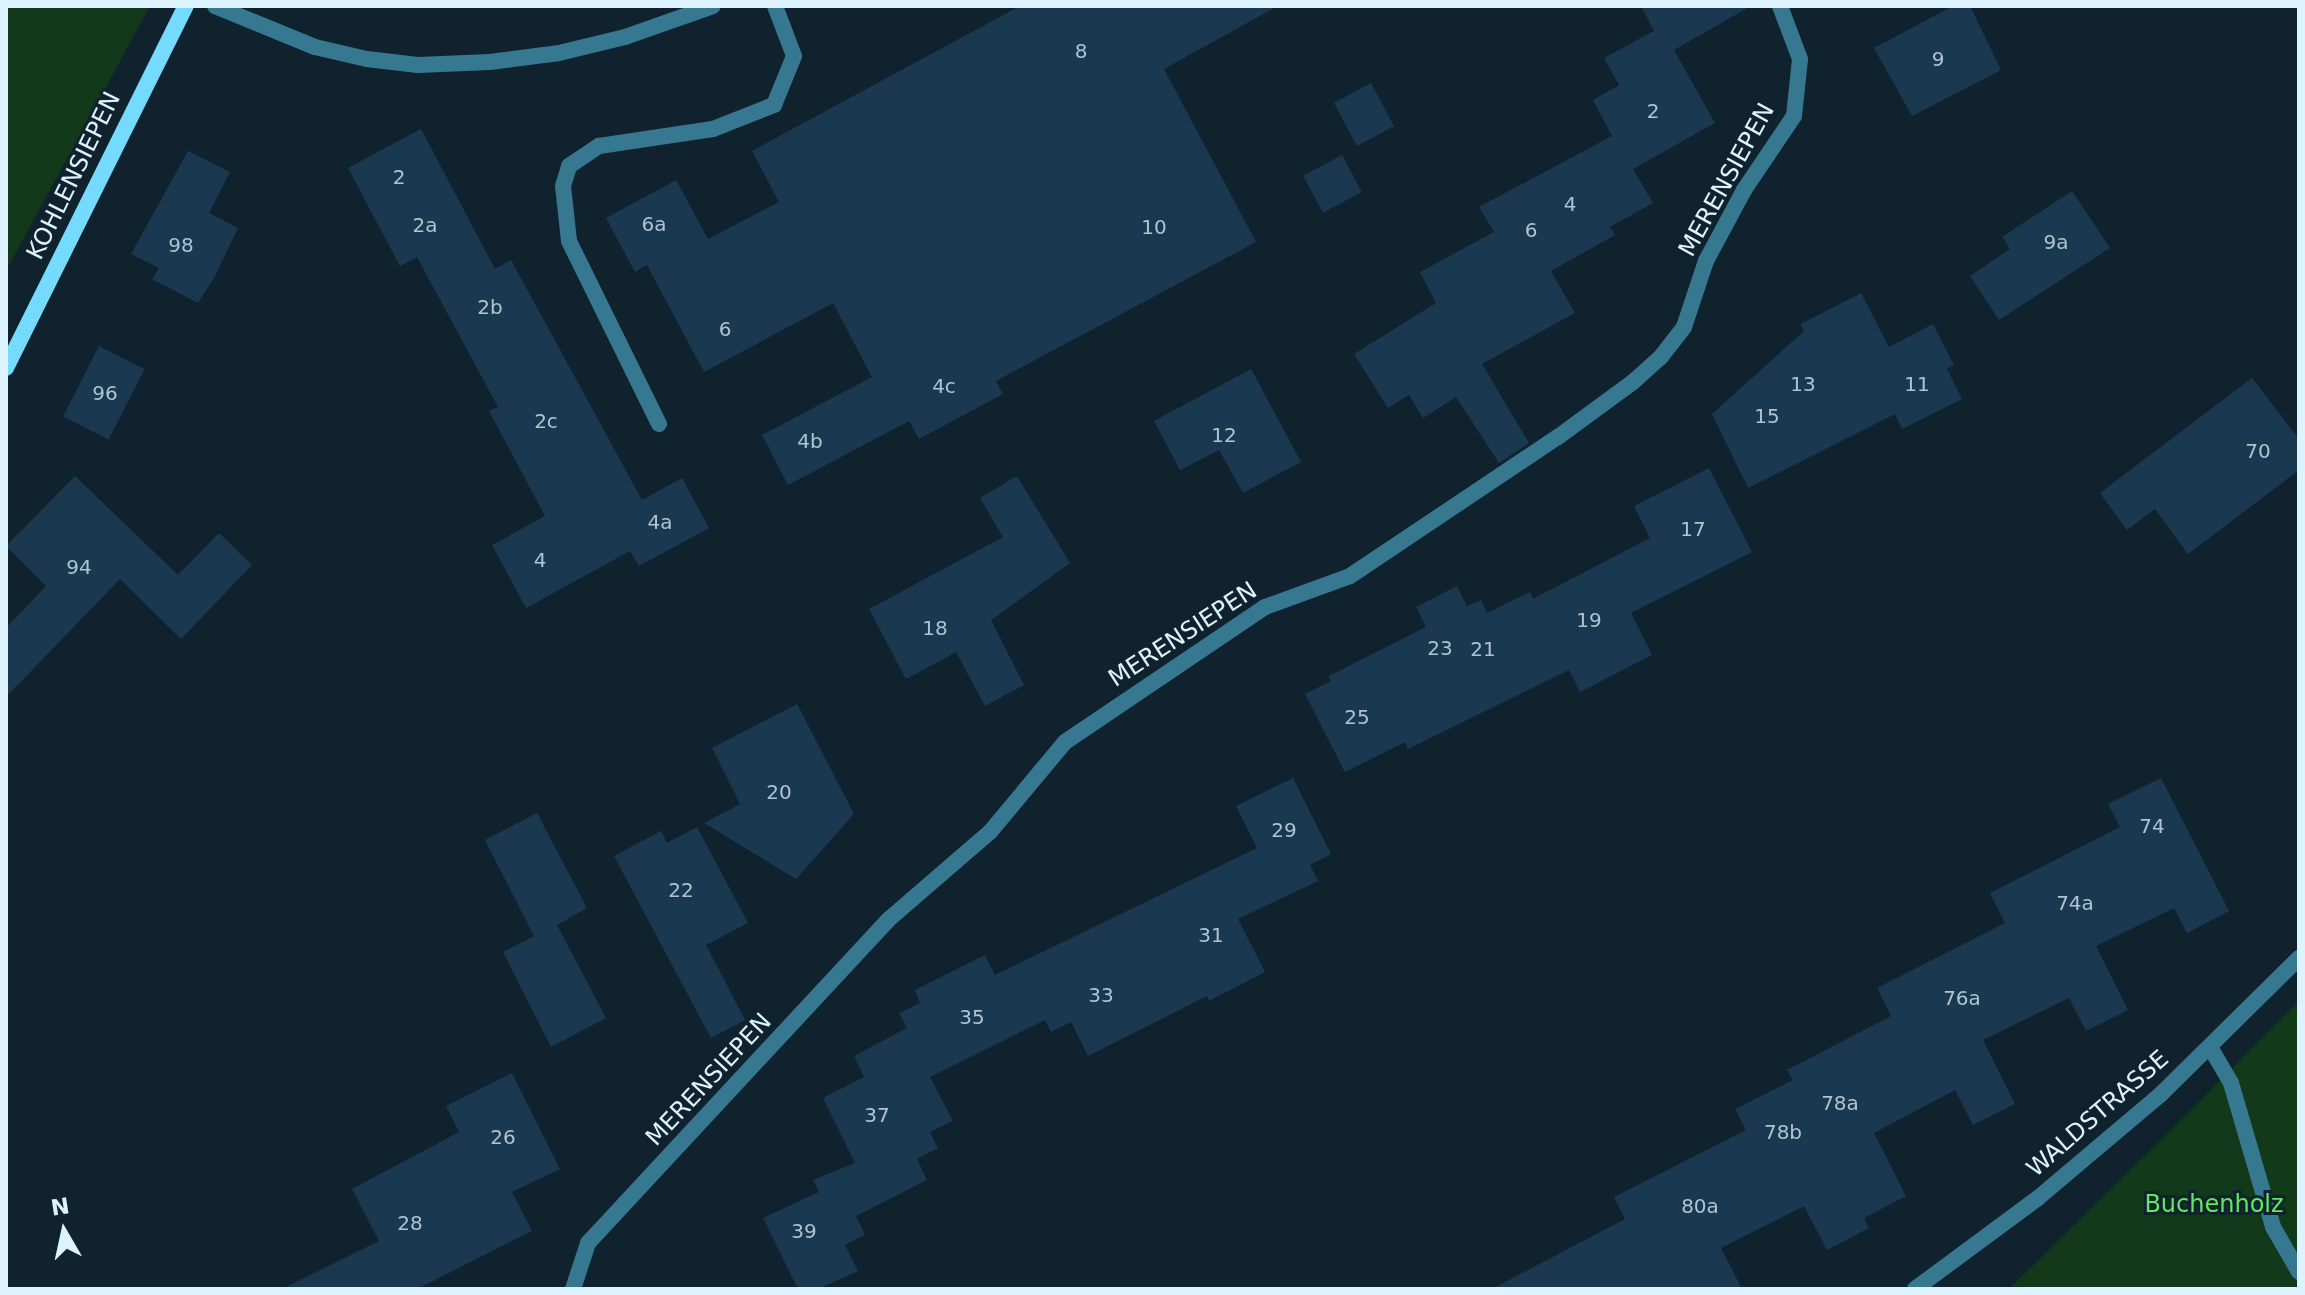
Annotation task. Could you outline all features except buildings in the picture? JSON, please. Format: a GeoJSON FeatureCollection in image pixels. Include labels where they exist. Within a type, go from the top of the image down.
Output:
{"type":"FeatureCollection","features":[{"type":"Feature","properties":{"kind":"street","name":"KOHLENSIEPEN"},"geometry":{"type":"LineString","coordinates":[[6,368],[186,6]]}},
{"type":"Feature","properties":{"kind":"street"},"geometry":{"type":"LineString","coordinates":[[215,6],[315,47],[367,59],[418,65],[490,62],[559,53],[625,37],[713,6]]}},
{"type":"Feature","properties":{"kind":"street"},"geometry":{"type":"LineString","coordinates":[[659,424],[569,241],[563,186],[569,166],[599,146],[713,129],[774,105],[794,56],[775,6]]}},
{"type":"Feature","properties":{"kind":"street","name":"MERENSIEPEN"},"geometry":{"type":"LineString","coordinates":[[573,1289],[588,1243],[888,920],[990,832],[1065,742],[1265,607],[1350,576],[1558,437],[1633,382],[1660,358],[1684,327],[1706,261],[1744,190],[1794,116],[1800,59],[1780,6]]}},
{"type":"Feature","properties":{"kind":"street","name":"WALDSTRASSE"},"geometry":{"type":"LineString","coordinates":[[1915,1289],[2038,1198],[2161,1094],[2299,958]]}},
{"type":"Feature","properties":{"kind":"street"},"geometry":{"type":"LineString","coordinates":[[2210,1047],[2231,1083],[2273,1227],[2299,1272]]}},
{"type":"Feature","properties":{"kind":"green space"},"geometry":{"type":"Polygon","coordinates":[[[6,6],[150,6],[6,271],[6,6]]]}},
{"type":"Feature","properties":{"kind":"green space","name":"Buchenholz"},"geometry":{"type":"Polygon","coordinates":[[[2299,1001],[2299,1289],[2009,1289],[2166,1135],[2299,1001]]]}}]}
